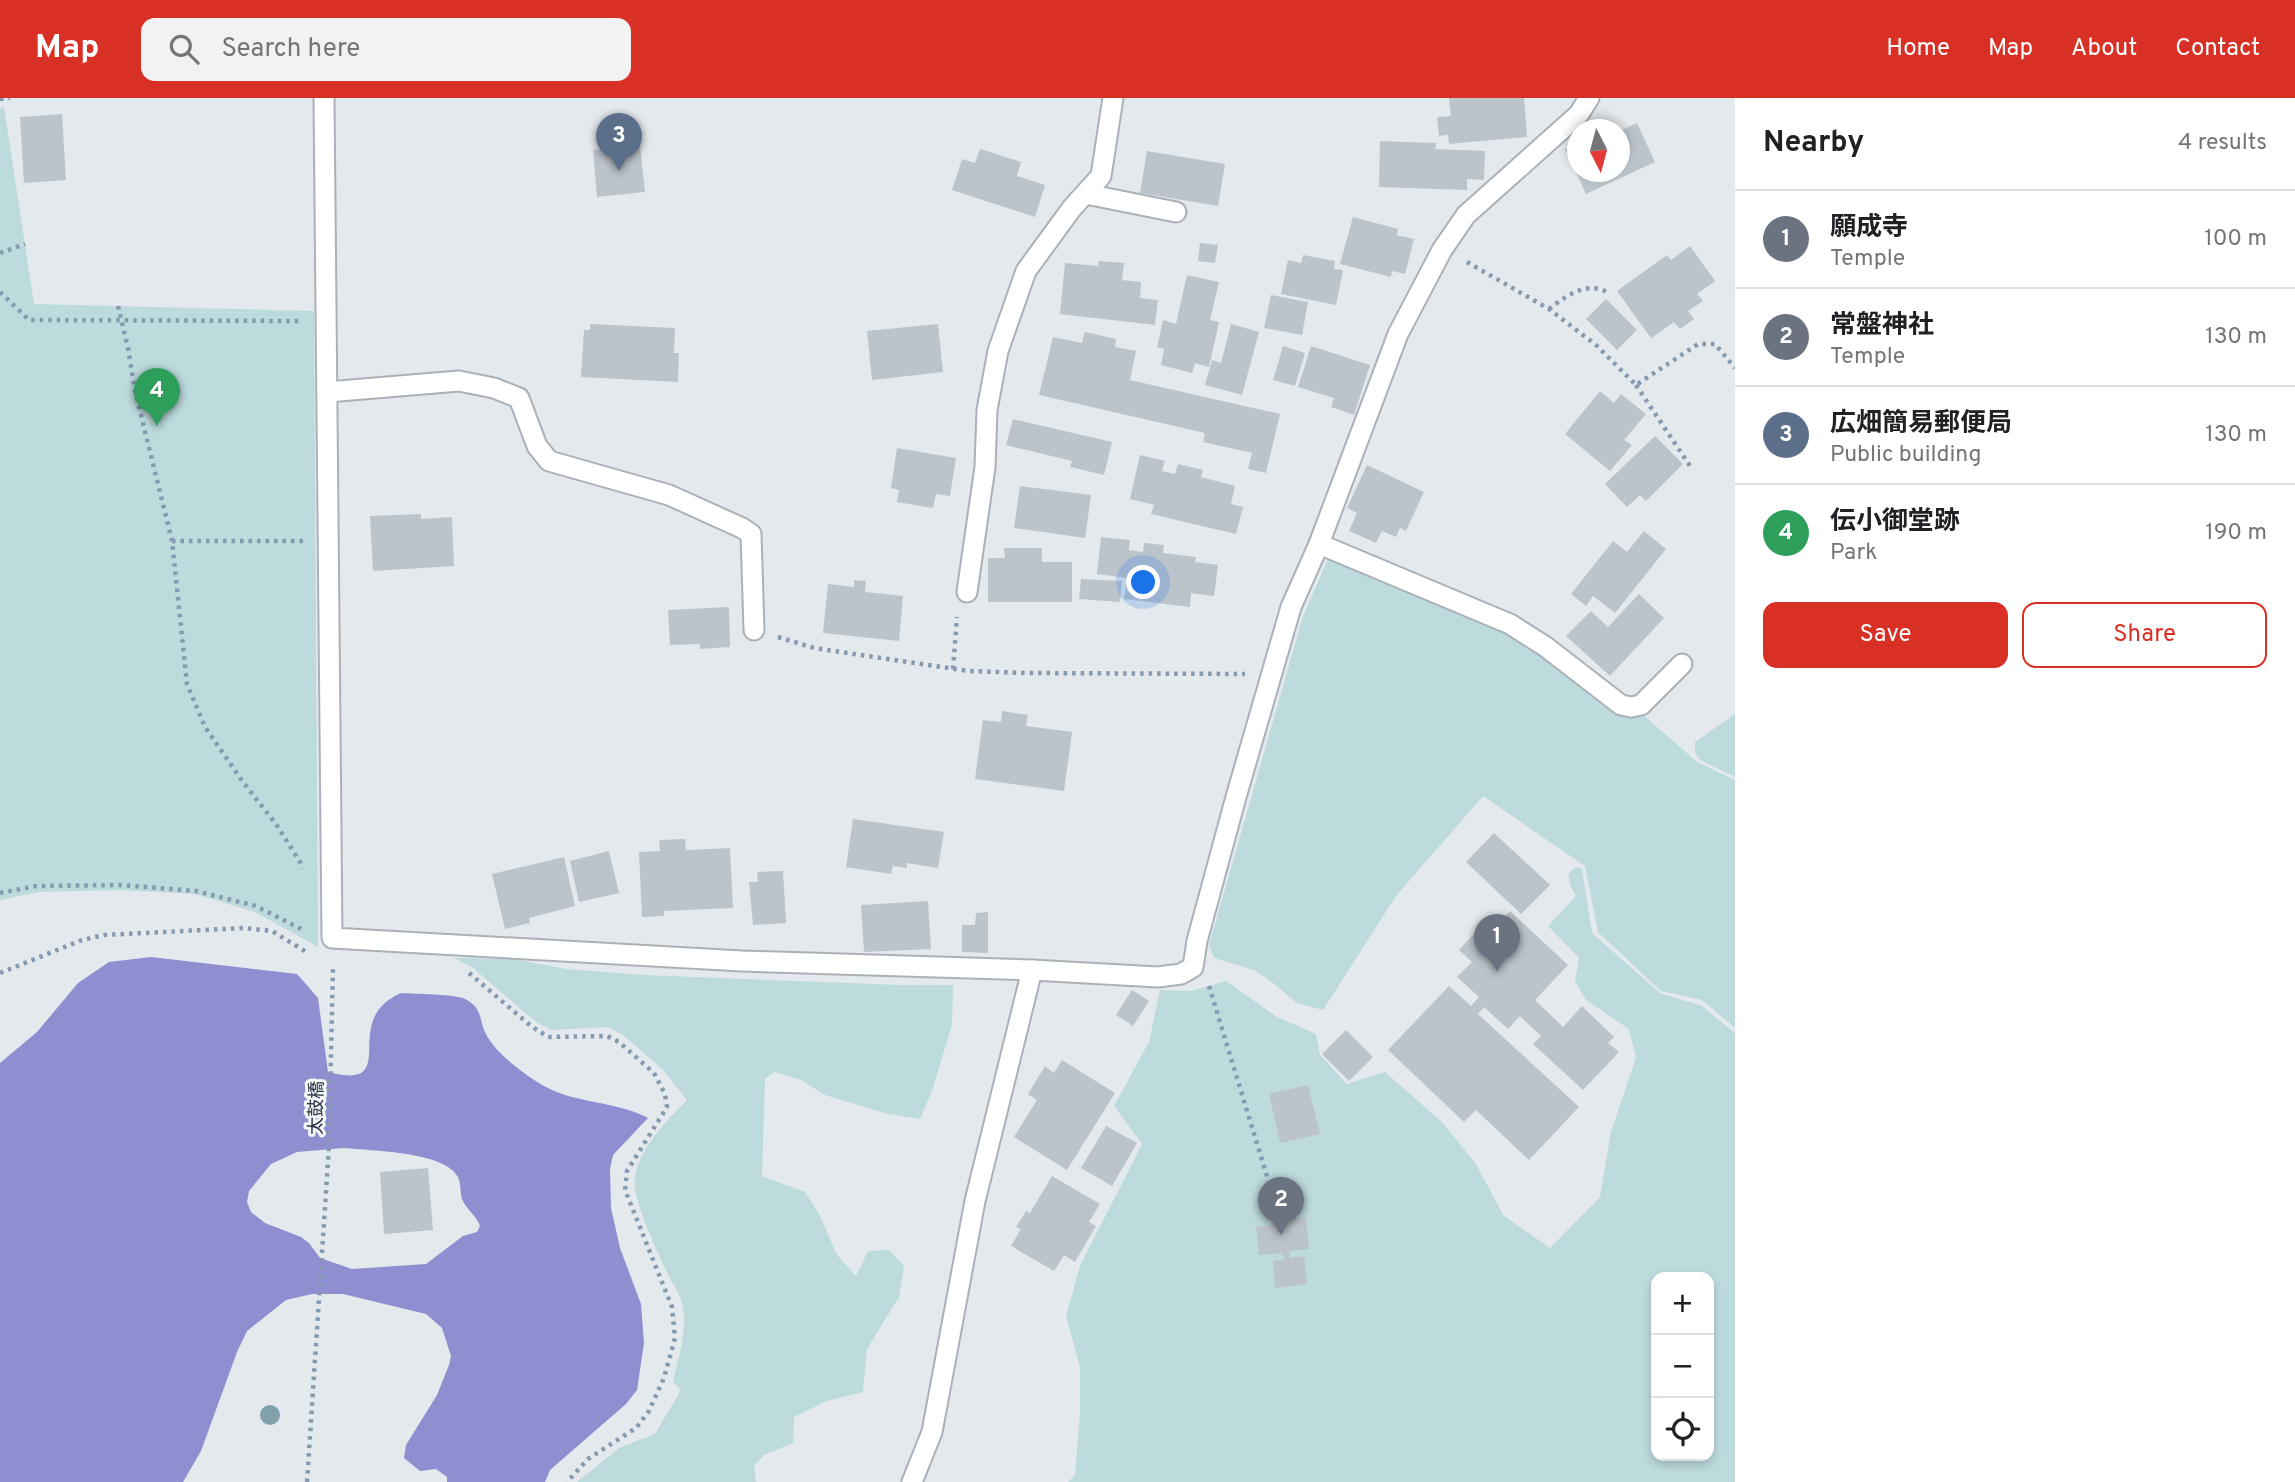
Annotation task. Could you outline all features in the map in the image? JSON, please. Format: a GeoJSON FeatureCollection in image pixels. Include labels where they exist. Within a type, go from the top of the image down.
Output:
{"type":"FeatureCollection","features":[{"type":"Feature","properties":{"kind":"street"},"geometry":{"type":"LineString","coordinates":[[324,98],[332,938],[742,961],[1032,970],[1158,977],[1181,974],[1193,967],[1197,941],[1291,607],[1319,544],[1398,334],[1442,250],[1466,215],[1579,114],[1589,98]]}},
{"type":"Feature","properties":{"kind":"street"},"geometry":{"type":"LineString","coordinates":[[967,592],[985,467],[987,410],[998,351],[1027,271],[1072,208],[1101,176],[1112,98]]}},
{"type":"Feature","properties":{"kind":"street"},"geometry":{"type":"LineString","coordinates":[[1086,194],[1176,212]]}},
{"type":"Feature","properties":{"kind":"street"},"geometry":{"type":"LineString","coordinates":[[327,392],[459,381],[494,387],[519,398],[537,446],[548,461],[668,495],[751,534],[754,630]]}},
{"type":"Feature","properties":{"kind":"street"},"geometry":{"type":"LineString","coordinates":[[1319,544],[1510,624],[1546,647],[1621,705],[1641,705],[1682,664]]}},
{"type":"Feature","properties":{"kind":"street"},"geometry":{"type":"LineString","coordinates":[[912,1482],[932,1432],[975,1201],[1032,970]]}},
{"type":"Feature","properties":{"kind":"path"},"geometry":{"type":"LineString","coordinates":[[0,99],[10,98]]}},
{"type":"Feature","properties":{"kind":"path"},"geometry":{"type":"LineString","coordinates":[[0,253],[25,244]]}},
{"type":"Feature","properties":{"kind":"path"},"geometry":{"type":"LineString","coordinates":[[1442,250],[1490,273],[1549,309],[1596,345],[1636,385],[1690,466]]}},
{"type":"Feature","properties":{"kind":"path"},"geometry":{"type":"LineString","coordinates":[[1549,309],[1564,298],[1589,288],[1598,288],[1610,294]]}},
{"type":"Feature","properties":{"kind":"path"},"geometry":{"type":"LineString","coordinates":[[0,292],[29,320],[327,321]]}},
{"type":"Feature","properties":{"kind":"path"},"geometry":{"type":"LineString","coordinates":[[118,306],[135,390],[172,541],[187,684],[205,727],[276,824],[300,862],[301,872]]}},
{"type":"Feature","properties":{"kind":"path"},"geometry":{"type":"LineString","coordinates":[[1636,385],[1698,344],[1715,344],[1735,368]]}},
{"type":"Feature","properties":{"kind":"path"},"geometry":{"type":"LineString","coordinates":[[172,541],[328,541]]}},
{"type":"Feature","properties":{"kind":"path"},"geometry":{"type":"LineString","coordinates":[[953,669],[958,601],[967,592]]}},
{"type":"Feature","properties":{"kind":"path"},"geometry":{"type":"LineString","coordinates":[[754,630],[814,648],[953,669],[1026,673],[1270,674]]}},
{"type":"Feature","properties":{"kind":"path"},"geometry":{"type":"LineString","coordinates":[[0,894],[36,886],[109,885],[196,891],[256,906],[301,929],[332,938]]}},
{"type":"Feature","properties":{"kind":"path"},"geometry":{"type":"LineString","coordinates":[[301,929],[302,916]]}},
{"type":"Feature","properties":{"kind":"path"},"geometry":{"type":"LineString","coordinates":[[0,974],[82,940],[104,935],[254,929],[272,931],[314,956]]}},
{"type":"Feature","properties":{"kind":"path","name":"太鼓橋"},"geometry":{"type":"LineString","coordinates":[[307,1482],[328,1146],[334,964],[324,963]]}},
{"type":"Feature","properties":{"kind":"path"},"geometry":{"type":"LineString","coordinates":[[459,969],[468,972],[531,1026],[548,1037],[607,1036],[619,1042],[654,1073],[665,1094],[667,1107],[627,1171],[625,1190],[672,1307],[675,1338],[664,1378],[649,1411],[636,1427],[588,1459],[567,1482]]}},
{"type":"Feature","properties":{"kind":"path"},"geometry":{"type":"LineString","coordinates":[[1213,997],[1276,1206]]}},
{"type":"Feature","properties":{"kind":"shaded area"},"geometry":{"type":"Polygon","coordinates":[[[4,107],[34,304],[314,311],[318,947],[255,912],[195,894],[120,890],[39,892],[0,900],[0,108],[4,107]]]}},
{"type":"Feature","properties":{"kind":"shaded area"},"geometry":{"type":"Polygon","coordinates":[[[1329,557],[1506,630],[1640,712],[1697,762],[1735,780],[1735,1028],[1702,1000],[1661,991],[1598,932],[1585,866],[1483,796],[1396,896],[1323,1010],[1297,1003],[1254,970],[1214,958],[1209,945],[1303,616],[1329,557]]]}},
{"type":"Feature","properties":{"kind":"shaded area"},"geometry":{"type":"Polygon","coordinates":[[[1735,714],[1735,777],[1700,760],[1695,753],[1695,742],[1735,714]]]}},
{"type":"Feature","properties":{"kind":"shaded area"},"geometry":{"type":"Polygon","coordinates":[[[1576,867],[1582,869],[1592,933],[1660,993],[1702,1006],[1735,1033],[1735,1482],[1068,1482],[1075,1475],[1080,1414],[1080,1367],[1066,1316],[1080,1266],[1142,1144],[1114,1106],[1149,1042],[1160,990],[1191,991],[1226,981],[1277,1017],[1316,1034],[1320,1055],[1347,1084],[1385,1072],[1442,1122],[1476,1164],[1503,1215],[1550,1248],[1600,1197],[1611,1132],[1636,1058],[1629,1029],[1586,1000],[1575,981],[1579,958],[1548,926],[1576,896],[1568,874],[1576,867]]]}},
{"type":"Feature","properties":{"kind":"shaded area"},"geometry":{"type":"Polygon","coordinates":[[[454,958],[513,959],[566,969],[643,975],[953,985],[952,1025],[932,1091],[920,1119],[884,1113],[825,1095],[801,1080],[774,1072],[765,1079],[762,1176],[805,1192],[819,1214],[837,1255],[856,1276],[868,1251],[889,1250],[904,1266],[899,1297],[867,1349],[863,1392],[827,1401],[794,1417],[793,1443],[764,1455],[754,1466],[756,1482],[577,1482],[619,1448],[655,1434],[681,1390],[673,1382],[683,1336],[683,1308],[636,1197],[635,1177],[638,1164],[652,1140],[687,1100],[663,1070],[623,1035],[608,1027],[551,1030],[536,1022],[472,967],[454,958]]]}},
{"type":"Feature","properties":{"kind":"water"},"geometry":{"type":"Polygon","coordinates":[[[151,957],[297,974],[318,998],[328,1072],[344,1075],[361,1073],[366,1067],[372,1025],[376,1013],[386,1002],[401,993],[460,997],[475,1007],[486,1034],[496,1049],[538,1083],[558,1093],[623,1108],[648,1118],[613,1155],[610,1169],[611,1208],[620,1248],[641,1304],[644,1343],[637,1390],[626,1404],[550,1470],[545,1482],[447,1482],[447,1477],[436,1469],[420,1471],[404,1458],[406,1445],[437,1395],[449,1365],[451,1356],[442,1328],[426,1314],[343,1294],[312,1294],[286,1300],[247,1331],[201,1451],[183,1482],[0,1482],[0,1063],[37,1032],[78,983],[109,962],[151,957]],[[344,1148],[297,1152],[271,1164],[249,1191],[247,1202],[251,1212],[265,1223],[301,1237],[320,1258],[352,1269],[426,1264],[463,1236],[477,1232],[480,1226],[464,1203],[459,1179],[450,1168],[423,1157],[344,1148]]]}},
{"type":"Feature","properties":{"kind":"building"},"geometry":{"type":"Polygon","coordinates":[[[1449,98],[1524,98],[1527,137],[1449,144],[1448,135],[1439,136],[1437,117],[1451,116],[1449,98]]]}},
{"type":"Feature","properties":{"kind":"building"},"geometry":{"type":"Polygon","coordinates":[[[62,114],[66,180],[24,183],[20,117],[62,114]]]}},
{"type":"Feature","properties":{"kind":"building"},"geometry":{"type":"Polygon","coordinates":[[[1637,123],[1655,162],[1630,174],[1630,126],[1637,123]]]}},
{"type":"Feature","properties":{"kind":"building"},"geometry":{"type":"Polygon","coordinates":[[[1380,141],[1436,143],[1435,149],[1485,151],[1484,180],[1467,179],[1467,190],[1379,187],[1380,141]]]}},
{"type":"Feature","properties":{"kind":"building"},"geometry":{"type":"Polygon","coordinates":[[[640,145],[645,192],[597,197],[593,150],[640,145]]]}},
{"type":"Feature","properties":{"kind":"building"},"geometry":{"type":"Polygon","coordinates":[[[980,149],[1021,162],[1017,176],[1045,185],[1035,217],[952,190],[962,159],[975,163],[980,149]]]}},
{"type":"Feature","properties":{"kind":"building"},"geometry":{"type":"Polygon","coordinates":[[[1147,151],[1225,164],[1218,206],[1140,193],[1147,151]]]}},
{"type":"Feature","properties":{"kind":"building"},"geometry":{"type":"Polygon","coordinates":[[[1580,182],[1612,182],[1586,194],[1580,182]]]}},
{"type":"Feature","properties":{"kind":"building"},"geometry":{"type":"Polygon","coordinates":[[[1353,217],[1398,229],[1397,235],[1414,239],[1405,274],[1392,271],[1391,277],[1340,264],[1353,217]]]}},
{"type":"Feature","properties":{"kind":"building"},"geometry":{"type":"Polygon","coordinates":[[[1200,243],[1218,245],[1215,263],[1198,261],[1200,243]]]}},
{"type":"Feature","properties":{"kind":"building"},"geometry":{"type":"Polygon","coordinates":[[[1690,246],[1715,281],[1697,294],[1703,301],[1688,311],[1694,319],[1680,329],[1674,322],[1651,338],[1617,291],[1667,255],[1671,260],[1690,246]]]}},
{"type":"Feature","properties":{"kind":"building"},"geometry":{"type":"Polygon","coordinates":[[[1303,255],[1335,261],[1334,269],[1343,270],[1336,305],[1281,294],[1288,260],[1301,263],[1303,255]]]}},
{"type":"Feature","properties":{"kind":"building"},"geometry":{"type":"Polygon","coordinates":[[[1099,261],[1124,263],[1122,280],[1141,282],[1140,298],[1158,300],[1155,325],[1060,314],[1065,263],[1098,266],[1099,261]]]}},
{"type":"Feature","properties":{"kind":"building"},"geometry":{"type":"Polygon","coordinates":[[[1187,275],[1219,282],[1210,320],[1219,322],[1209,367],[1195,363],[1192,373],[1161,365],[1164,349],[1157,347],[1163,320],[1176,324],[1187,275]]]}},
{"type":"Feature","properties":{"kind":"building"},"geometry":{"type":"Polygon","coordinates":[[[1271,295],[1308,302],[1302,335],[1264,328],[1271,295]]]}},
{"type":"Feature","properties":{"kind":"building"},"geometry":{"type":"Polygon","coordinates":[[[1606,299],[1637,330],[1617,350],[1586,319],[1606,299]]]}},
{"type":"Feature","properties":{"kind":"building"},"geometry":{"type":"Polygon","coordinates":[[[590,324],[675,328],[674,353],[679,353],[678,382],[581,377],[584,330],[590,330],[590,324]]]}},
{"type":"Feature","properties":{"kind":"building"},"geometry":{"type":"Polygon","coordinates":[[[938,324],[943,372],[872,380],[867,331],[938,324]]]}},
{"type":"Feature","properties":{"kind":"building"},"geometry":{"type":"Polygon","coordinates":[[[1231,324],[1259,332],[1242,395],[1205,385],[1212,360],[1221,363],[1231,324]]]}},
{"type":"Feature","properties":{"kind":"building"},"geometry":{"type":"Polygon","coordinates":[[[1085,332],[1116,339],[1115,347],[1136,351],[1130,380],[1280,414],[1266,473],[1248,469],[1252,453],[1203,442],[1205,433],[1039,395],[1053,337],[1082,343],[1085,332]]]}},
{"type":"Feature","properties":{"kind":"building"},"geometry":{"type":"Polygon","coordinates":[[[1283,346],[1305,353],[1295,386],[1273,380],[1283,346]]]}},
{"type":"Feature","properties":{"kind":"building"},"geometry":{"type":"Polygon","coordinates":[[[1311,346],[1370,365],[1354,415],[1331,407],[1334,398],[1298,387],[1311,346]]]}},
{"type":"Feature","properties":{"kind":"building"},"geometry":{"type":"Polygon","coordinates":[[[1600,391],[1614,403],[1621,394],[1646,414],[1624,440],[1632,445],[1610,471],[1565,434],[1600,391]]]}},
{"type":"Feature","properties":{"kind":"building"},"geometry":{"type":"Polygon","coordinates":[[[1013,419],[1112,442],[1104,475],[1070,467],[1072,461],[1006,445],[1013,419]]]}},
{"type":"Feature","properties":{"kind":"building"},"geometry":{"type":"Polygon","coordinates":[[[1655,436],[1683,464],[1646,501],[1640,495],[1627,507],[1605,484],[1655,436]]]}},
{"type":"Feature","properties":{"kind":"building"},"geometry":{"type":"Polygon","coordinates":[[[897,448],[956,458],[950,496],[936,494],[933,508],[897,502],[899,490],[891,488],[897,448]]]}},
{"type":"Feature","properties":{"kind":"building"},"geometry":{"type":"Polygon","coordinates":[[[1140,455],[1165,461],[1162,471],[1175,474],[1178,464],[1203,470],[1201,477],[1235,486],[1231,504],[1243,507],[1236,534],[1151,514],[1154,505],[1130,499],[1140,455]]]}},
{"type":"Feature","properties":{"kind":"building"},"geometry":{"type":"Polygon","coordinates":[[[1367,465],[1424,492],[1406,531],[1400,528],[1396,537],[1382,531],[1376,543],[1349,531],[1357,513],[1347,508],[1367,465]]]}},
{"type":"Feature","properties":{"kind":"building"},"geometry":{"type":"Polygon","coordinates":[[[1020,486],[1091,495],[1085,538],[1014,528],[1020,486]]]}},
{"type":"Feature","properties":{"kind":"building"},"geometry":{"type":"Polygon","coordinates":[[[421,514],[421,519],[452,517],[454,566],[373,571],[370,516],[421,514]]]}},
{"type":"Feature","properties":{"kind":"building"},"geometry":{"type":"Polygon","coordinates":[[[1644,531],[1666,549],[1615,613],[1593,596],[1586,606],[1571,594],[1613,541],[1627,552],[1644,531]]]}},
{"type":"Feature","properties":{"kind":"building"},"geometry":{"type":"Polygon","coordinates":[[[1101,537],[1130,540],[1129,550],[1143,552],[1144,543],[1164,545],[1163,553],[1196,557],[1195,562],[1218,565],[1214,596],[1191,593],[1190,607],[1124,599],[1127,578],[1097,574],[1101,537]]]}},
{"type":"Feature","properties":{"kind":"building"},"geometry":{"type":"Polygon","coordinates":[[[1004,548],[1042,548],[1042,562],[1072,562],[1072,602],[988,602],[988,558],[1005,558],[1004,548]]]}},
{"type":"Feature","properties":{"kind":"building"},"geometry":{"type":"Polygon","coordinates":[[[1081,579],[1122,581],[1120,602],[1079,599],[1081,579]]]}},
{"type":"Feature","properties":{"kind":"building"},"geometry":{"type":"Polygon","coordinates":[[[854,580],[866,581],[865,592],[903,596],[899,641],[823,633],[828,584],[854,587],[854,580]]]}},
{"type":"Feature","properties":{"kind":"building"},"geometry":{"type":"Polygon","coordinates":[[[1639,594],[1664,618],[1610,676],[1566,636],[1591,611],[1608,627],[1639,594]]]}},
{"type":"Feature","properties":{"kind":"building"},"geometry":{"type":"Polygon","coordinates":[[[729,607],[730,647],[700,649],[700,644],[670,645],[668,610],[729,607]]]}},
{"type":"Feature","properties":{"kind":"building"},"geometry":{"type":"Polygon","coordinates":[[[1002,711],[1028,715],[1026,726],[1072,732],[1064,791],[975,779],[983,720],[1001,722],[1002,711]]]}},
{"type":"Feature","properties":{"kind":"building"},"geometry":{"type":"Polygon","coordinates":[[[853,819],[944,832],[938,868],[907,863],[907,868],[893,866],[891,874],[846,867],[853,819]]]}},
{"type":"Feature","properties":{"kind":"building"},"geometry":{"type":"Polygon","coordinates":[[[1494,833],[1550,885],[1521,914],[1466,862],[1494,833]]]}},
{"type":"Feature","properties":{"kind":"building"},"geometry":{"type":"Polygon","coordinates":[[[685,839],[686,850],[730,848],[733,908],[664,911],[664,916],[642,917],[639,852],[660,851],[659,840],[685,839]]]}},
{"type":"Feature","properties":{"kind":"building"},"geometry":{"type":"Polygon","coordinates":[[[609,851],[619,893],[579,902],[570,861],[609,851]]]}},
{"type":"Feature","properties":{"kind":"building"},"geometry":{"type":"Polygon","coordinates":[[[564,857],[575,906],[529,918],[530,923],[505,929],[492,874],[564,857]]]}},
{"type":"Feature","properties":{"kind":"building"},"geometry":{"type":"Polygon","coordinates":[[[783,871],[786,923],[753,925],[749,882],[758,882],[757,872],[783,871]]]}},
{"type":"Feature","properties":{"kind":"building"},"geometry":{"type":"Polygon","coordinates":[[[928,901],[931,949],[864,952],[861,905],[928,901]]]}},
{"type":"Feature","properties":{"kind":"building"},"geometry":{"type":"Polygon","coordinates":[[[1510,911],[1568,965],[1535,1000],[1563,1027],[1582,1006],[1614,1037],[1608,1043],[1619,1052],[1583,1090],[1533,1044],[1541,1036],[1520,1016],[1508,1029],[1484,1007],[1478,1014],[1579,1107],[1529,1160],[1476,1110],[1464,1122],[1388,1050],[1449,986],[1471,1006],[1479,997],[1457,977],[1472,962],[1459,950],[1487,920],[1495,927],[1510,911]]]}},
{"type":"Feature","properties":{"kind":"building"},"geometry":{"type":"Polygon","coordinates":[[[988,912],[988,953],[962,952],[962,925],[975,925],[976,913],[988,912]]]}},
{"type":"Feature","properties":{"kind":"building"},"geometry":{"type":"Polygon","coordinates":[[[1132,990],[1149,1001],[1133,1026],[1116,1015],[1132,990]]]}},
{"type":"Feature","properties":{"kind":"building"},"geometry":{"type":"Polygon","coordinates":[[[1346,1030],[1373,1057],[1349,1081],[1322,1054],[1346,1030]]]}},
{"type":"Feature","properties":{"kind":"building"},"geometry":{"type":"Polygon","coordinates":[[[1062,1060],[1115,1093],[1067,1170],[1014,1137],[1037,1100],[1028,1094],[1045,1066],[1054,1073],[1062,1060]]]}},
{"type":"Feature","properties":{"kind":"building"},"geometry":{"type":"Polygon","coordinates":[[[1308,1085],[1320,1134],[1280,1143],[1269,1094],[1308,1085]]]}},
{"type":"Feature","properties":{"kind":"building"},"geometry":{"type":"Polygon","coordinates":[[[1106,1126],[1137,1143],[1112,1186],[1081,1168],[1106,1126]]]}},
{"type":"Feature","properties":{"kind":"building"},"geometry":{"type":"Polygon","coordinates":[[[428,1168],[433,1230],[384,1234],[380,1172],[428,1168]]]}},
{"type":"Feature","properties":{"kind":"building"},"geometry":{"type":"Polygon","coordinates":[[[1052,1176],[1100,1204],[1089,1222],[1096,1226],[1075,1262],[1064,1255],[1054,1271],[1011,1246],[1021,1229],[1016,1227],[1026,1211],[1030,1213],[1052,1176]]]}},
{"type":"Feature","properties":{"kind":"building"},"geometry":{"type":"Polygon","coordinates":[[[1284,1210],[1285,1220],[1306,1218],[1309,1249],[1289,1251],[1290,1258],[1304,1256],[1307,1284],[1275,1288],[1273,1261],[1284,1260],[1282,1253],[1259,1255],[1256,1227],[1272,1225],[1271,1211],[1284,1210]]]}},
{"type":"Feature","properties":{"kind":"place","name":"広畑簡易郵便局"},"geometry":{"type":"Point","coordinates":[619,171]}},
{"type":"Feature","properties":{"kind":"place","name":"伝小御堂跡"},"geometry":{"type":"Point","coordinates":[157,426]}},
{"type":"Feature","properties":{"kind":"place","name":"願成寺"},"geometry":{"type":"Point","coordinates":[1497,972]}},
{"type":"Feature","properties":{"kind":"place","name":"常盤神社"},"geometry":{"type":"Point","coordinates":[1281,1235]}}]}
